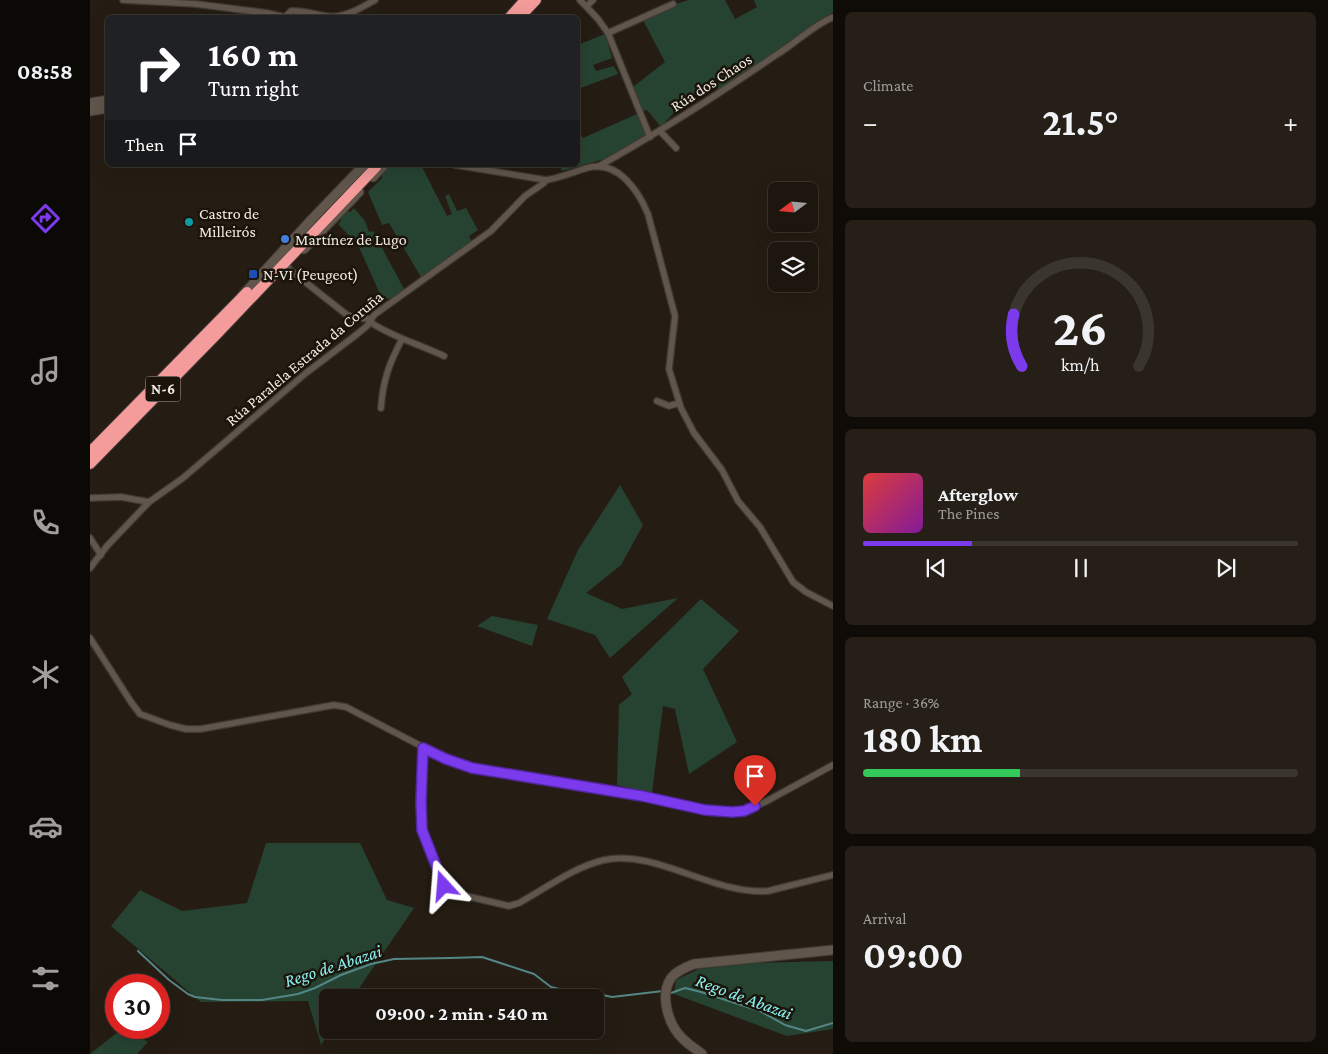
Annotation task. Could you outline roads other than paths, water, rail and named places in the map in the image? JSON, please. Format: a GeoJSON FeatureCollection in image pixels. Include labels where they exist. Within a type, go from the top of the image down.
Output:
{"type":"FeatureCollection","features":[{"type":"Feature","properties":{"kind":"highway"},"geometry":{"type":"LineString","coordinates":[[514,15],[525,0]]}},
{"type":"Feature","properties":{"kind":"highway"},"geometry":{"type":"LineString","coordinates":[[514,15],[536,0]]}},
{"type":"Feature","properties":{"kind":"highway","name":"N-6"},"geometry":{"type":"LineString","coordinates":[[90,464],[306,234],[376,167]]}},
{"type":"Feature","properties":{"kind":"highway","name":"N-6"},"geometry":{"type":"LineString","coordinates":[[90,452],[232,312]]}},
{"type":"Feature","properties":{"kind":"main road"},"geometry":{"type":"LineString","coordinates":[[90,103],[105,100]]}},
{"type":"Feature","properties":{"kind":"main road"},"geometry":{"type":"LineString","coordinates":[[90,110],[105,108]]}},
{"type":"Feature","properties":{"kind":"main road"},"geometry":{"type":"LineString","coordinates":[[232,312],[312,219],[362,167]]}},
{"type":"Feature","properties":{"kind":"main road"},"geometry":{"type":"LineString","coordinates":[[232,312],[287,266],[376,167]]}},
{"type":"Feature","properties":{"kind":"main road"},"geometry":{"type":"LineString","coordinates":[[702,1054],[683,1039],[675,1028],[666,1004],[666,990],[671,978],[681,969],[694,964],[833,950]]}},
{"type":"Feature","properties":{"kind":"street"},"geometry":{"type":"LineString","coordinates":[[123,0],[196,4],[274,15]]}},
{"type":"Feature","properties":{"kind":"street"},"geometry":{"type":"LineString","coordinates":[[341,15],[352,12],[375,0]]}},
{"type":"Feature","properties":{"kind":"street"},"geometry":{"type":"LineString","coordinates":[[580,0],[608,33],[650,137]]}},
{"type":"Feature","properties":{"kind":"street"},"geometry":{"type":"LineString","coordinates":[[587,6],[593,0]]}},
{"type":"Feature","properties":{"kind":"street"},"geometry":{"type":"LineString","coordinates":[[608,33],[673,4]]}},
{"type":"Feature","properties":{"kind":"street"},"geometry":{"type":"LineString","coordinates":[[289,15],[291,11],[298,10],[324,15]]}},
{"type":"Feature","properties":{"kind":"street","name":"Rúa dos Chaos"},"geometry":{"type":"LineString","coordinates":[[546,180],[557,179],[601,165],[660,131],[778,54],[819,23],[833,17]]}},
{"type":"Feature","properties":{"kind":"street"},"geometry":{"type":"LineString","coordinates":[[660,131],[676,148]]}},
{"type":"Feature","properties":{"kind":"street"},"geometry":{"type":"LineString","coordinates":[[601,165],[614,171],[632,185],[648,214],[675,316],[670,369],[680,403],[694,433],[722,470],[738,501],[760,526],[793,582],[806,592],[833,606]]}},
{"type":"Feature","properties":{"kind":"street"},"geometry":{"type":"LineString","coordinates":[[467,167],[546,180]]}},
{"type":"Feature","properties":{"kind":"street","name":"Rúa Paralela Estrada da Coruña"},"geometry":{"type":"LineString","coordinates":[[90,568],[107,546],[149,502],[183,478],[306,373],[356,335],[374,315],[491,232],[525,196],[546,180]]}},
{"type":"Feature","properties":{"kind":"street"},"geometry":{"type":"LineString","coordinates":[[287,266],[347,315],[370,320],[402,339],[412,341],[444,356]]}},
{"type":"Feature","properties":{"kind":"street"},"geometry":{"type":"LineString","coordinates":[[380,408],[384,379],[402,339]]}},
{"type":"Feature","properties":{"kind":"street"},"geometry":{"type":"LineString","coordinates":[[658,401],[669,406],[680,403]]}},
{"type":"Feature","properties":{"kind":"street"},"geometry":{"type":"LineString","coordinates":[[90,498],[121,497],[149,502]]}},
{"type":"Feature","properties":{"kind":"street"},"geometry":{"type":"LineString","coordinates":[[90,538],[101,555]]}},
{"type":"Feature","properties":{"kind":"street"},"geometry":{"type":"LineString","coordinates":[[90,638],[140,714],[150,719],[186,728],[201,729],[223,726],[334,705],[346,708],[446,759],[472,768],[642,796],[721,812],[744,811],[766,802],[833,765]]}},
{"type":"Feature","properties":{"kind":"street"},"geometry":{"type":"LineString","coordinates":[[423,748],[422,830],[444,886],[450,892],[509,906],[519,903],[585,866],[603,860],[621,858],[631,858],[705,881],[757,892],[768,892],[833,875]]}},
{"type":"Feature","properties":{"kind":"waterway","name":"Rego de Abazai"},"geometry":{"type":"LineString","coordinates":[[138,951],[169,980],[188,994],[195,997],[222,1000],[262,1000],[298,994],[371,964],[394,959],[482,957],[534,974],[551,987],[585,995],[598,994],[612,997],[663,991]]}},
{"type":"Feature","properties":{"kind":"waterway","name":"Rego de Abazai"},"geometry":{"type":"LineString","coordinates":[[668,992],[671,993],[685,988],[701,992],[760,1011],[785,1025],[806,1031],[833,1023]]}},
{"type":"Feature","properties":{"kind":"place","name":"Castro de Milleirós"},"geometry":{"type":"Point","coordinates":[189,222]}},
{"type":"Feature","properties":{"kind":"place","name":"Martínez de Lugo"},"geometry":{"type":"Point","coordinates":[285,239]}},
{"type":"Feature","properties":{"kind":"place","name":"N-VI (Peugeot)"},"geometry":{"type":"Point","coordinates":[253,274]}}]}
